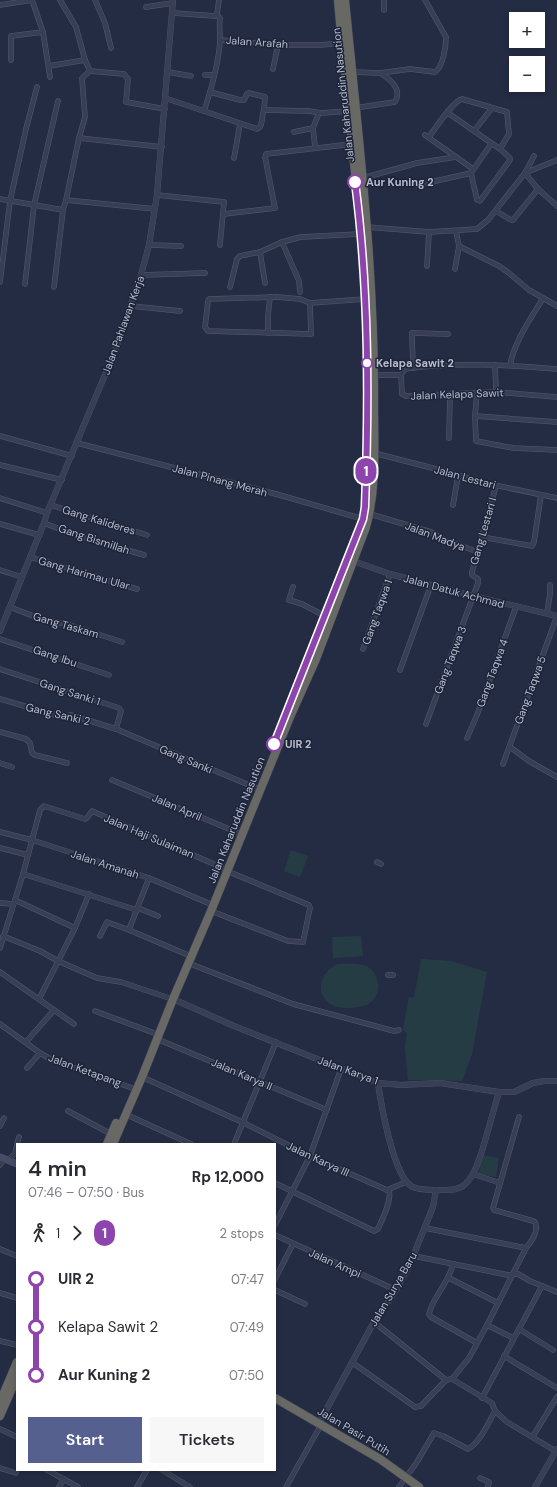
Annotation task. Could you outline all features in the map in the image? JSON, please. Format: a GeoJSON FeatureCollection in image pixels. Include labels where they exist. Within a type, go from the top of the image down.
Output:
{"type":"FeatureCollection","features":[{"type":"Feature","properties":{"kind":"highway","name":"Jalan Kaharuddin Nasution"},"geometry":{"type":"LineString","coordinates":[[188,959],[208,903],[240,834],[328,617],[363,519],[365,507],[370,337],[368,227],[363,178],[342,43],[338,0]]}},
{"type":"Feature","properties":{"kind":"highway","name":"Jalan Kaharuddin Nasution"},"geometry":{"type":"LineString","coordinates":[[240,834],[256,788],[353,561],[370,514],[372,504],[374,453],[374,375],[365,299],[352,144],[352,72],[345,0]]}},
{"type":"Feature","properties":{"kind":"highway","name":"Jalan Kaharuddin Nasution"},"geometry":{"type":"LineString","coordinates":[[107,1143],[156,1036],[188,959],[211,912],[225,869]]}},
{"type":"Feature","properties":{"kind":"highway","name":"Jalan Kaharuddin Nasution"},"geometry":{"type":"LineString","coordinates":[[113,1143],[142,1077],[149,1050]]}},
{"type":"Feature","properties":{"kind":"highway"},"geometry":{"type":"LineString","coordinates":[[0,1402],[4,1384],[16,1364]]}},
{"type":"Feature","properties":{"kind":"highway"},"geometry":{"type":"LineString","coordinates":[[0,1416],[16,1379]]}},
{"type":"Feature","properties":{"kind":"highway","name":"Jalan Pasir Putih"},"geometry":{"type":"LineString","coordinates":[[276,1399],[380,1459],[419,1487]]}},
{"type":"Feature","properties":{"kind":"main road"},"geometry":{"type":"LineString","coordinates":[[4,1159],[16,1164]]}},
{"type":"Feature","properties":{"kind":"street"},"geometry":{"type":"LineString","coordinates":[[0,5],[32,0],[42,32],[50,77]]}},
{"type":"Feature","properties":{"kind":"street"},"geometry":{"type":"LineString","coordinates":[[60,0],[76,27],[85,60],[90,71]]}},
{"type":"Feature","properties":{"kind":"street"},"geometry":{"type":"LineString","coordinates":[[95,0],[105,23],[111,48]]}},
{"type":"Feature","properties":{"kind":"street"},"geometry":{"type":"LineString","coordinates":[[219,0],[217,15],[220,18],[220,40]]}},
{"type":"Feature","properties":{"kind":"street"},"geometry":{"type":"LineString","coordinates":[[384,0],[384,10]]}},
{"type":"Feature","properties":{"kind":"street"},"geometry":{"type":"LineString","coordinates":[[352,72],[380,73],[410,69],[435,72],[439,69],[446,37],[425,0]]}},
{"type":"Feature","properties":{"kind":"street"},"geometry":{"type":"LineString","coordinates":[[146,7],[173,2]]}},
{"type":"Feature","properties":{"kind":"street","name":"Jalan Pahlawan Kerja"},"geometry":{"type":"LineString","coordinates":[[0,631],[47,513],[115,351],[141,274],[149,244],[157,195],[173,2]]}},
{"type":"Feature","properties":{"kind":"street"},"geometry":{"type":"LineString","coordinates":[[173,13],[217,15]]}},
{"type":"Feature","properties":{"kind":"street"},"geometry":{"type":"LineString","coordinates":[[11,60],[11,36],[42,32]]}},
{"type":"Feature","properties":{"kind":"street","name":"Jalan Arafah"},"geometry":{"type":"LineString","coordinates":[[204,111],[214,75],[220,40],[278,45],[320,45],[342,43]]}},
{"type":"Feature","properties":{"kind":"street"},"geometry":{"type":"LineString","coordinates":[[273,69],[278,45]]}},
{"type":"Feature","properties":{"kind":"street"},"geometry":{"type":"LineString","coordinates":[[48,66],[85,60]]}},
{"type":"Feature","properties":{"kind":"street"},"geometry":{"type":"LineString","coordinates":[[54,287],[63,210],[85,115],[82,78],[90,71],[124,74],[128,79],[126,102],[165,109]]}},
{"type":"Feature","properties":{"kind":"street"},"geometry":{"type":"LineString","coordinates":[[168,72],[191,76]]}},
{"type":"Feature","properties":{"kind":"street"},"geometry":{"type":"LineString","coordinates":[[264,110],[309,111],[319,113],[395,102],[397,98],[397,89],[391,80],[380,73]]}},
{"type":"Feature","properties":{"kind":"street"},"geometry":{"type":"LineString","coordinates":[[205,75],[214,75]]}},
{"type":"Feature","properties":{"kind":"street"},"geometry":{"type":"LineString","coordinates":[[0,282],[10,201],[37,87]]}},
{"type":"Feature","properties":{"kind":"street"},"geometry":{"type":"LineString","coordinates":[[165,98],[240,124],[257,129],[259,128],[262,123],[265,97],[249,93],[244,100],[240,100],[210,92]]}},
{"type":"Feature","properties":{"kind":"street"},"geometry":{"type":"LineString","coordinates":[[448,113],[491,144],[500,148],[510,157],[510,160],[480,201],[477,200],[472,171],[456,157],[427,136],[448,113],[461,99],[506,111],[508,113],[508,134],[500,148]]}},
{"type":"Feature","properties":{"kind":"street"},"geometry":{"type":"LineString","coordinates":[[25,284],[34,205],[58,101]]}},
{"type":"Feature","properties":{"kind":"street"},"geometry":{"type":"LineString","coordinates":[[474,131],[492,108]]}},
{"type":"Feature","properties":{"kind":"street"},"geometry":{"type":"LineString","coordinates":[[314,147],[313,128],[319,113]]}},
{"type":"Feature","properties":{"kind":"street"},"geometry":{"type":"LineString","coordinates":[[234,158],[240,124]]}},
{"type":"Feature","properties":{"kind":"street"},"geometry":{"type":"LineString","coordinates":[[294,132],[313,128]]}},
{"type":"Feature","properties":{"kind":"street"},"geometry":{"type":"LineString","coordinates":[[79,138],[162,147]]}},
{"type":"Feature","properties":{"kind":"street"},"geometry":{"type":"LineString","coordinates":[[224,214],[275,208],[265,155],[314,147],[352,144]]}},
{"type":"Feature","properties":{"kind":"street"},"geometry":{"type":"LineString","coordinates":[[418,185],[472,171],[491,144]]}},
{"type":"Feature","properties":{"kind":"street"},"geometry":{"type":"LineString","coordinates":[[368,227],[429,232],[477,229],[496,211],[525,173],[534,156]]}},
{"type":"Feature","properties":{"kind":"street"},"geometry":{"type":"LineString","coordinates":[[363,178],[410,165],[456,157]]}},
{"type":"Feature","properties":{"kind":"street"},"geometry":{"type":"LineString","coordinates":[[525,173],[557,160]]}},
{"type":"Feature","properties":{"kind":"street"},"geometry":{"type":"LineString","coordinates":[[525,173],[538,189],[557,206]]}},
{"type":"Feature","properties":{"kind":"street"},"geometry":{"type":"LineString","coordinates":[[496,211],[510,220],[513,220],[538,189]]}},
{"type":"Feature","properties":{"kind":"street"},"geometry":{"type":"LineString","coordinates":[[157,195],[223,201],[225,204],[220,234],[220,245]]}},
{"type":"Feature","properties":{"kind":"street"},"geometry":{"type":"LineString","coordinates":[[0,199],[63,210]]}},
{"type":"Feature","properties":{"kind":"street"},"geometry":{"type":"LineString","coordinates":[[66,200],[155,209]]}},
{"type":"Feature","properties":{"kind":"street"},"geometry":{"type":"LineString","coordinates":[[455,269],[459,246],[456,231]]}},
{"type":"Feature","properties":{"kind":"street"},"geometry":{"type":"LineString","coordinates":[[427,266],[429,232]]}},
{"type":"Feature","properties":{"kind":"street"},"geometry":{"type":"LineString","coordinates":[[230,287],[237,258],[240,256],[260,252],[282,242],[301,237],[360,234]]}},
{"type":"Feature","properties":{"kind":"street"},"geometry":{"type":"LineString","coordinates":[[282,242],[299,281],[300,292]]}},
{"type":"Feature","properties":{"kind":"street"},"geometry":{"type":"LineString","coordinates":[[149,244],[180,246]]}},
{"type":"Feature","properties":{"kind":"street"},"geometry":{"type":"LineString","coordinates":[[459,246],[509,273],[526,288],[557,306]]}},
{"type":"Feature","properties":{"kind":"street"},"geometry":{"type":"LineString","coordinates":[[260,252],[265,284]]}},
{"type":"Feature","properties":{"kind":"street"},"geometry":{"type":"LineString","coordinates":[[141,274],[205,273]]}},
{"type":"Feature","properties":{"kind":"street"},"geometry":{"type":"LineString","coordinates":[[310,303],[311,334],[208,331],[205,327],[209,299],[270,297],[300,300],[310,303],[365,299]]}},
{"type":"Feature","properties":{"kind":"street"},"geometry":{"type":"LineString","coordinates":[[268,333],[270,297]]}},
{"type":"Feature","properties":{"kind":"street"},"geometry":{"type":"LineString","coordinates":[[510,365],[514,350],[526,326],[543,298]]}},
{"type":"Feature","properties":{"kind":"street"},"geometry":{"type":"LineString","coordinates":[[131,306],[180,311]]}},
{"type":"Feature","properties":{"kind":"street"},"geometry":{"type":"LineString","coordinates":[[412,368],[412,333],[448,334]]}},
{"type":"Feature","properties":{"kind":"street"},"geometry":{"type":"LineString","coordinates":[[495,365],[496,392]]}},
{"type":"Feature","properties":{"kind":"street"},"geometry":{"type":"LineString","coordinates":[[374,375],[401,375],[404,370],[412,368],[495,365],[557,369]]}},
{"type":"Feature","properties":{"kind":"street","name":"Jalan Kelapa Sawit"},"geometry":{"type":"LineString","coordinates":[[401,375],[402,394],[404,396],[496,392],[557,397]]}},
{"type":"Feature","properties":{"kind":"street"},"geometry":{"type":"LineString","coordinates":[[477,392],[474,416],[475,440],[513,448],[557,450]]}},
{"type":"Feature","properties":{"kind":"street"},"geometry":{"type":"LineString","coordinates":[[449,438],[450,395]]}},
{"type":"Feature","properties":{"kind":"street"},"geometry":{"type":"LineString","coordinates":[[474,416],[557,422]]}},
{"type":"Feature","properties":{"kind":"street"},"geometry":{"type":"LineString","coordinates":[[0,436],[72,456]]}},
{"type":"Feature","properties":{"kind":"street","name":"Jalan Pinang Merah"},"geometry":{"type":"LineString","coordinates":[[77,443],[276,494],[363,519]]}},
{"type":"Feature","properties":{"kind":"street","name":"Jalan Lestari"},"geometry":{"type":"LineString","coordinates":[[374,453],[496,486],[557,498]]}},
{"type":"Feature","properties":{"kind":"street"},"geometry":{"type":"LineString","coordinates":[[0,465],[62,480]]}},
{"type":"Feature","properties":{"kind":"street"},"geometry":{"type":"LineString","coordinates":[[453,505],[458,476]]}},
{"type":"Feature","properties":{"kind":"street","name":"Gang Lestari I"},"geometry":{"type":"LineString","coordinates":[[474,596],[478,580],[472,572],[496,486]]}},
{"type":"Feature","properties":{"kind":"street"},"geometry":{"type":"LineString","coordinates":[[482,536],[532,546],[534,542],[541,495]]}},
{"type":"Feature","properties":{"kind":"street"},"geometry":{"type":"LineString","coordinates":[[0,498],[47,513]]}},
{"type":"Feature","properties":{"kind":"street","name":"Gang Kalideres"},"geometry":{"type":"LineString","coordinates":[[51,505],[147,535]]}},
{"type":"Feature","properties":{"kind":"street","name":"Jalan Madya"},"geometry":{"type":"LineString","coordinates":[[370,514],[431,532],[445,540],[478,552]]}},
{"type":"Feature","properties":{"kind":"street","name":"Gang Bismillah"},"geometry":{"type":"LineString","coordinates":[[44,523],[70,533],[144,555]]}},
{"type":"Feature","properties":{"kind":"street"},"geometry":{"type":"LineString","coordinates":[[0,524],[39,535]]}},
{"type":"Feature","properties":{"kind":"street","name":"Gang Harimau Ular"},"geometry":{"type":"LineString","coordinates":[[30,558],[137,589]]}},
{"type":"Feature","properties":{"kind":"street","name":"Jalan Datuk Achmad"},"geometry":{"type":"LineString","coordinates":[[353,561],[390,574],[516,607],[557,616]]}},
{"type":"Feature","properties":{"kind":"street"},"geometry":{"type":"LineString","coordinates":[[0,570],[22,577]]}},
{"type":"Feature","properties":{"kind":"street","name":"Gang Taqwa 1"},"geometry":{"type":"LineString","coordinates":[[363,649],[390,574]]}},
{"type":"Feature","properties":{"kind":"street"},"geometry":{"type":"LineString","coordinates":[[400,670],[431,585]]}},
{"type":"Feature","properties":{"kind":"street"},"geometry":{"type":"LineString","coordinates":[[547,613],[550,585]]}},
{"type":"Feature","properties":{"kind":"street"},"geometry":{"type":"LineString","coordinates":[[293,587],[289,600],[302,604],[328,617]]}},
{"type":"Feature","properties":{"kind":"street","name":"Gang Taqwa 3"},"geometry":{"type":"LineString","coordinates":[[426,724],[474,596]]}},
{"type":"Feature","properties":{"kind":"street","name":"Gang Taskam"},"geometry":{"type":"LineString","coordinates":[[10,607],[38,618],[70,625],[122,642]]}},
{"type":"Feature","properties":{"kind":"street","name":"Gang Taqwa 4"},"geometry":{"type":"LineString","coordinates":[[467,738],[477,715],[516,607]]}},
{"type":"Feature","properties":{"kind":"street","name":"Gang Taqwa 5"},"geometry":{"type":"LineString","coordinates":[[503,764],[557,616]]}},
{"type":"Feature","properties":{"kind":"street","name":"Gang Ibu"},"geometry":{"type":"LineString","coordinates":[[0,639],[109,675]]}},
{"type":"Feature","properties":{"kind":"street","name":"Gang Sanki 1"},"geometry":{"type":"LineString","coordinates":[[0,669],[119,708],[121,711],[116,729]]}},
{"type":"Feature","properties":{"kind":"street","name":"Gang Sanki 2"},"geometry":{"type":"LineString","coordinates":[[0,699],[62,717],[71,715],[116,729]]}},
{"type":"Feature","properties":{"kind":"street","name":"Gang Sanki"},"geometry":{"type":"LineString","coordinates":[[116,729],[256,788]]}},
{"type":"Feature","properties":{"kind":"street"},"geometry":{"type":"LineString","coordinates":[[0,732],[26,739],[30,743],[32,753],[35,755],[67,763]]}},
{"type":"Feature","properties":{"kind":"street"},"geometry":{"type":"LineString","coordinates":[[510,747],[529,761],[557,777]]}},
{"type":"Feature","properties":{"kind":"street"},"geometry":{"type":"LineString","coordinates":[[0,763],[12,767]]}},
{"type":"Feature","properties":{"kind":"street","name":"Jalan April"},"geometry":{"type":"LineString","coordinates":[[112,780],[240,834]]}},
{"type":"Feature","properties":{"kind":"street","name":"Jalan Haji Sulaiman"},"geometry":{"type":"LineString","coordinates":[[32,840],[40,810],[44,806],[84,819],[87,818],[92,811],[225,869]]}},
{"type":"Feature","properties":{"kind":"street","name":"Jalan Amanah"},"geometry":{"type":"LineString","coordinates":[[0,832],[32,840],[149,878],[208,903]]}},
{"type":"Feature","properties":{"kind":"street"},"geometry":{"type":"LineString","coordinates":[[0,948],[32,840]]}},
{"type":"Feature","properties":{"kind":"street"},"geometry":{"type":"LineString","coordinates":[[0,848],[28,855]]}},
{"type":"Feature","properties":{"kind":"street"},"geometry":{"type":"LineString","coordinates":[[211,912],[288,941],[304,942],[310,908],[309,905],[225,869]]}},
{"type":"Feature","properties":{"kind":"street"},"geometry":{"type":"LineString","coordinates":[[23,874],[158,916]]}},
{"type":"Feature","properties":{"kind":"street"},"geometry":{"type":"LineString","coordinates":[[129,928],[149,878]]}},
{"type":"Feature","properties":{"kind":"street"},"geometry":{"type":"LineString","coordinates":[[39,1000],[89,894]]}},
{"type":"Feature","properties":{"kind":"street"},"geometry":{"type":"LineString","coordinates":[[0,903],[14,902],[74,928]]}},
{"type":"Feature","properties":{"kind":"street"},"geometry":{"type":"LineString","coordinates":[[100,936],[107,922],[129,928],[188,959],[293,1004],[399,1030]]}},
{"type":"Feature","properties":{"kind":"street"},"geometry":{"type":"LineString","coordinates":[[3,936],[40,951],[58,961],[97,978],[121,982],[171,998]]}},
{"type":"Feature","properties":{"kind":"street"},"geometry":{"type":"LineString","coordinates":[[0,972],[74,1024]]}},
{"type":"Feature","properties":{"kind":"street","name":"Jalan Karya 1"},"geometry":{"type":"LineString","coordinates":[[171,998],[234,1026],[378,1083],[401,1085],[440,1083],[499,1092],[514,1092],[534,1083],[557,1081]]}},
{"type":"Feature","properties":{"kind":"street"},"geometry":{"type":"LineString","coordinates":[[26,1042],[54,1010]]}},
{"type":"Feature","properties":{"kind":"street","name":"Jalan Karya II"},"geometry":{"type":"LineString","coordinates":[[95,1011],[327,1110]]}},
{"type":"Feature","properties":{"kind":"street","name":"Jalan Ketapang"},"geometry":{"type":"LineString","coordinates":[[0,1024],[40,1053],[59,1063],[132,1088]]}},
{"type":"Feature","properties":{"kind":"street"},"geometry":{"type":"LineString","coordinates":[[234,1143],[244,1123],[276,1042]]}},
{"type":"Feature","properties":{"kind":"street"},"geometry":{"type":"LineString","coordinates":[[27,1068],[40,1053]]}},
{"type":"Feature","properties":{"kind":"street"},"geometry":{"type":"LineString","coordinates":[[276,1223],[310,1156],[341,1069]]}},
{"type":"Feature","properties":{"kind":"street","name":"Jalan Karya III"},"geometry":{"type":"LineString","coordinates":[[142,1077],[244,1123],[310,1156],[387,1190]]}},
{"type":"Feature","properties":{"kind":"street"},"geometry":{"type":"LineString","coordinates":[[378,1083],[384,1122],[403,1178],[414,1187],[436,1190],[450,1190],[464,1186],[473,1174],[499,1092]]}},
{"type":"Feature","properties":{"kind":"street"},"geometry":{"type":"LineString","coordinates":[[68,1111],[111,1134]]}},
{"type":"Feature","properties":{"kind":"street"},"geometry":{"type":"LineString","coordinates":[[126,1114],[189,1143]]}},
{"type":"Feature","properties":{"kind":"street"},"geometry":{"type":"LineString","coordinates":[[353,1363],[415,1407],[421,1406],[446,1380],[452,1379],[469,1358],[526,1248],[535,1235],[537,1224],[533,1221],[493,1209],[519,1117]]}},
{"type":"Feature","properties":{"kind":"street"},"geometry":{"type":"LineString","coordinates":[[0,1126],[4,1118]]}},
{"type":"Feature","properties":{"kind":"street"},"geometry":{"type":"LineString","coordinates":[[17,1143],[19,1137]]}},
{"type":"Feature","properties":{"kind":"street"},"geometry":{"type":"LineString","coordinates":[[0,1165],[4,1159],[15,1153],[16,1148]]}},
{"type":"Feature","properties":{"kind":"street"},"geometry":{"type":"LineString","coordinates":[[473,1174],[500,1183]]}},
{"type":"Feature","properties":{"kind":"street"},"geometry":{"type":"LineString","coordinates":[[276,1184],[376,1231],[388,1203],[390,1195],[389,1191],[387,1190],[406,1182]]}},
{"type":"Feature","properties":{"kind":"street","name":"Jalan Surya Baru"},"geometry":{"type":"LineString","coordinates":[[320,1424],[374,1322],[396,1290],[414,1256],[433,1207],[436,1190]]}},
{"type":"Feature","properties":{"kind":"street"},"geometry":{"type":"LineString","coordinates":[[425,1228],[526,1248]]}},
{"type":"Feature","properties":{"kind":"street","name":"Jalan Ampi"},"geometry":{"type":"LineString","coordinates":[[276,1236],[396,1290]]}},
{"type":"Feature","properties":{"kind":"street"},"geometry":{"type":"LineString","coordinates":[[276,1278],[293,1244]]}},
{"type":"Feature","properties":{"kind":"street"},"geometry":{"type":"LineString","coordinates":[[0,1249],[16,1256]]}},
{"type":"Feature","properties":{"kind":"street"},"geometry":{"type":"LineString","coordinates":[[414,1256],[508,1275],[518,1274],[557,1292]]}},
{"type":"Feature","properties":{"kind":"street"},"geometry":{"type":"LineString","coordinates":[[453,1264],[448,1278],[429,1314],[431,1317],[477,1343]]}},
{"type":"Feature","properties":{"kind":"street"},"geometry":{"type":"LineString","coordinates":[[448,1278],[498,1303]]}},
{"type":"Feature","properties":{"kind":"street"},"geometry":{"type":"LineString","coordinates":[[482,1398],[542,1286]]}},
{"type":"Feature","properties":{"kind":"street"},"geometry":{"type":"LineString","coordinates":[[276,1290],[305,1304]]}},
{"type":"Feature","properties":{"kind":"street"},"geometry":{"type":"LineString","coordinates":[[0,1293],[16,1298]]}},
{"type":"Feature","properties":{"kind":"street"},"geometry":{"type":"LineString","coordinates":[[374,1322],[446,1380]]}},
{"type":"Feature","properties":{"kind":"street"},"geometry":{"type":"LineString","coordinates":[[487,1325],[513,1338]]}},
{"type":"Feature","properties":{"kind":"street"},"geometry":{"type":"LineString","coordinates":[[519,1329],[553,1350]]}},
{"type":"Feature","properties":{"kind":"street"},"geometry":{"type":"LineString","coordinates":[[0,1341],[16,1345]]}},
{"type":"Feature","properties":{"kind":"street"},"geometry":{"type":"LineString","coordinates":[[504,1356],[557,1388]]}},
{"type":"Feature","properties":{"kind":"street"},"geometry":{"type":"LineString","coordinates":[[452,1379],[492,1403],[495,1412],[507,1422],[557,1451],[535,1487]]}},
{"type":"Feature","properties":{"kind":"street"},"geometry":{"type":"LineString","coordinates":[[533,1436],[557,1397]]}},
{"type":"Feature","properties":{"kind":"street"},"geometry":{"type":"LineString","coordinates":[[399,1487],[434,1433],[468,1449],[471,1448],[495,1412]]}},
{"type":"Feature","properties":{"kind":"street"},"geometry":{"type":"LineString","coordinates":[[286,1487],[320,1424]]}},
{"type":"Feature","properties":{"kind":"street"},"geometry":{"type":"LineString","coordinates":[[0,1430],[16,1437]]}},
{"type":"Feature","properties":{"kind":"street"},"geometry":{"type":"LineString","coordinates":[[0,1468],[16,1473]]}},
{"type":"Feature","properties":{"kind":"street"},"geometry":{"type":"LineString","coordinates":[[49,1471],[78,1487]]}},
{"type":"Feature","properties":{"kind":"street"},"geometry":{"type":"LineString","coordinates":[[136,1487],[146,1471]]}},
{"type":"Feature","properties":{"kind":"street"},"geometry":{"type":"LineString","coordinates":[[164,1471],[190,1487]]}},
{"type":"Feature","properties":{"kind":"street"},"geometry":{"type":"LineString","coordinates":[[480,1478],[489,1482],[488,1487]]}},
{"type":"Feature","properties":{"kind":"street"},"geometry":{"type":"LineString","coordinates":[[60,1487],[64,1479]]}},
{"type":"Feature","properties":{"kind":"shaded area"},"geometry":{"type":"Polygon","coordinates":[[[291,850],[308,856],[300,877],[284,871],[291,850]]]}},
{"type":"Feature","properties":{"kind":"shaded area"},"geometry":{"type":"Polygon","coordinates":[[[361,936],[363,956],[333,958],[332,937],[361,936]]]}},
{"type":"Feature","properties":{"kind":"shaded area"},"geometry":{"type":"Polygon","coordinates":[[[421,959],[451,961],[487,972],[472,1054],[462,1081],[408,1080],[405,1047],[407,1033],[403,1030],[409,997],[414,998],[421,959]]]}},
{"type":"Feature","properties":{"kind":"shaded area"},"geometry":{"type":"Polygon","coordinates":[[[338,964],[360,964],[371,969],[375,974],[378,985],[376,996],[373,1000],[364,1006],[350,1008],[337,1007],[328,1002],[321,991],[321,985],[326,973],[338,964]]]}},
{"type":"Feature","properties":{"kind":"shaded area"},"geometry":{"type":"Polygon","coordinates":[[[482,1155],[499,1158],[496,1177],[479,1174],[482,1155]]]}},
{"type":"Feature","properties":{"kind":"bus line","name":"1"},"geometry":{"type":"LineString","coordinates":[[274,744],[363,519],[365,507],[368,374],[366,322],[355,182]]}},
{"type":"Feature","properties":{"kind":"place","name":"Aur Kuning 2"},"geometry":{"type":"Point","coordinates":[355,182]}},
{"type":"Feature","properties":{"kind":"place","name":"Kelapa Sawit 2"},"geometry":{"type":"Point","coordinates":[367,363]}},
{"type":"Feature","properties":{"kind":"place","name":"UIR 2"},"geometry":{"type":"Point","coordinates":[274,744]}}]}
